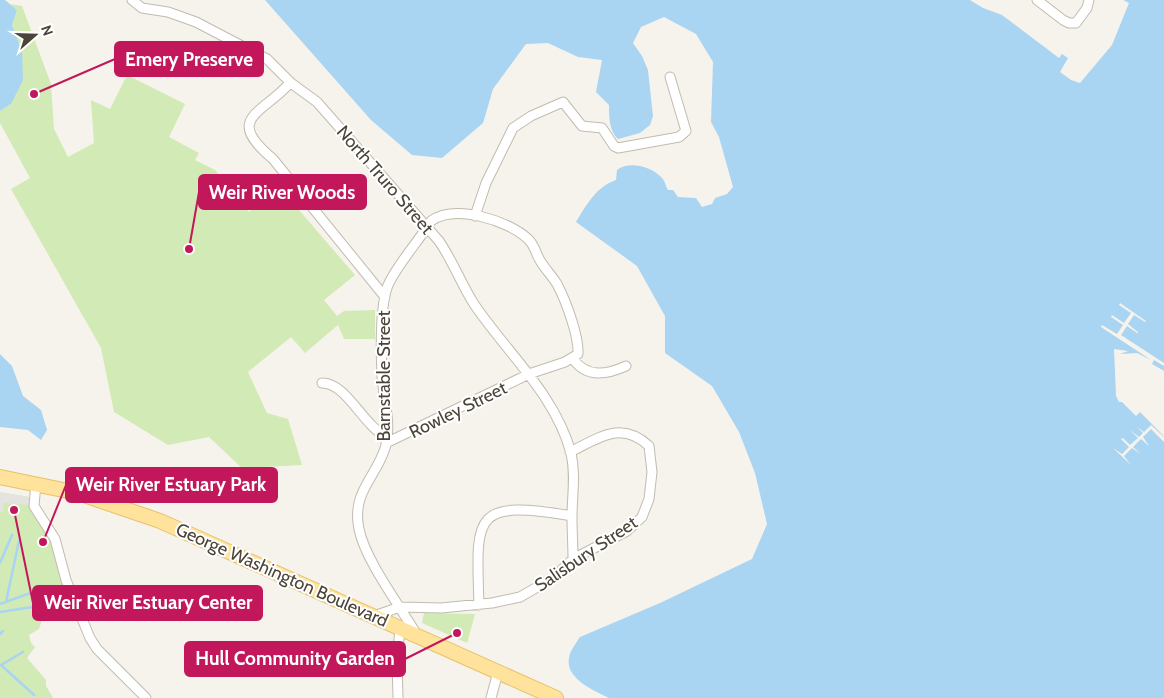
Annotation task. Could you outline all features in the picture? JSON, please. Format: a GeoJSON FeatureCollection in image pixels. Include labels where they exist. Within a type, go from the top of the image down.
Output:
{"type":"FeatureCollection","features":[{"type":"Feature","properties":{"kind":"main road","name":"George Washington Boulevard"},"geometry":{"type":"LineString","coordinates":[[0,477],[36,483],[92,498],[160,521],[556,698]]}},
{"type":"Feature","properties":{"kind":"street","name":"North Truro Street"},"geometry":{"type":"LineString","coordinates":[[132,0],[142,8],[168,12],[196,22],[267,59],[290,83],[317,102],[399,193],[447,253],[474,304],[529,374],[553,412],[570,452],[574,481],[572,516],[573,559]]}},
{"type":"Feature","properties":{"kind":"street"},"geometry":{"type":"LineString","coordinates":[[1037,0],[1069,23],[1076,23],[1080,19],[1089,0]]}},
{"type":"Feature","properties":{"kind":"street"},"geometry":{"type":"LineString","coordinates":[[475,216],[486,183],[513,128],[531,116],[563,102],[582,126],[600,127],[614,146],[618,148],[679,137],[686,131],[670,77]]}},
{"type":"Feature","properties":{"kind":"street"},"geometry":{"type":"LineString","coordinates":[[290,83],[254,116],[249,123],[249,132],[253,141],[274,160],[385,297]]}},
{"type":"Feature","properties":{"kind":"street","name":"Barnstable Street"},"geometry":{"type":"LineString","coordinates":[[417,635],[367,552],[361,540],[357,516],[363,491],[387,440],[382,362],[385,297],[388,285],[401,262],[431,221],[445,214],[475,216],[502,224],[529,239],[540,261],[557,285],[575,333],[578,354],[574,359]]}},
{"type":"Feature","properties":{"kind":"street"},"geometry":{"type":"LineString","coordinates":[[574,359],[579,367],[595,374],[613,371],[626,366]]}},
{"type":"Feature","properties":{"kind":"street","name":"Rowley Street"},"geometry":{"type":"LineString","coordinates":[[387,440],[529,374],[574,359]]}},
{"type":"Feature","properties":{"kind":"street"},"geometry":{"type":"LineString","coordinates":[[322,383],[337,387],[363,418],[387,440]]}},
{"type":"Feature","properties":{"kind":"street","name":"Salisbury Street"},"geometry":{"type":"LineString","coordinates":[[374,616],[400,607],[441,608],[479,606],[520,597],[553,578],[573,559],[627,531],[642,517],[649,499],[652,456],[649,446],[639,436],[623,432],[607,434],[570,452]]}},
{"type":"Feature","properties":{"kind":"street"},"geometry":{"type":"LineString","coordinates":[[36,483],[34,506],[55,539],[66,580],[90,638],[97,649],[146,698]]}},
{"type":"Feature","properties":{"kind":"street"},"geometry":{"type":"LineString","coordinates":[[479,606],[477,544],[483,524],[490,516],[506,510],[572,516]]}},
{"type":"Feature","properties":{"kind":"street"},"geometry":{"type":"LineString","coordinates":[[398,698],[397,660],[400,628]]}},
{"type":"Feature","properties":{"kind":"street"},"geometry":{"type":"LineString","coordinates":[[491,698],[498,672]]}},
{"type":"Feature","properties":{"kind":"green space"},"geometry":{"type":"Polygon","coordinates":[[[10,4],[22,6],[51,84],[54,129],[68,157],[94,143],[91,100],[110,109],[127,75],[185,104],[169,137],[199,153],[195,160],[215,170],[249,212],[280,188],[355,275],[324,300],[337,316],[344,311],[375,310],[375,339],[344,339],[338,325],[305,353],[291,337],[248,372],[267,413],[288,419],[302,465],[242,468],[209,437],[168,445],[114,412],[101,348],[11,189],[30,178],[0,123],[0,111],[11,104],[22,51],[12,25],[17,10],[10,4]]]}},
{"type":"Feature","properties":{"kind":"green space"},"geometry":{"type":"Polygon","coordinates":[[[0,492],[29,497],[31,510],[52,543],[64,585],[43,593],[44,614],[39,629],[29,635],[31,643],[35,647],[27,658],[46,680],[46,686],[53,698],[0,698],[0,492]]]}},
{"type":"Feature","properties":{"kind":"green space"},"geometry":{"type":"Polygon","coordinates":[[[424,613],[475,614],[467,643],[422,623],[424,613]]]}},
{"type":"Feature","properties":{"kind":"shaded area"},"geometry":{"type":"Polygon","coordinates":[[[0,492],[29,497],[29,505],[4,503],[3,512],[0,512],[0,492]]]}},
{"type":"Feature","properties":{"kind":"water"},"geometry":{"type":"Polygon","coordinates":[[[0,0],[5,0],[17,10],[12,25],[22,51],[23,80],[11,104],[0,111],[0,0]]]}},
{"type":"Feature","properties":{"kind":"water"},"geometry":{"type":"Polygon","coordinates":[[[265,0],[970,0],[983,8],[1002,15],[1059,58],[1062,54],[1068,58],[1060,72],[1071,80],[1080,83],[1112,45],[1129,3],[1123,0],[1164,0],[1164,371],[1143,360],[1127,361],[1129,400],[1164,436],[1164,698],[609,698],[582,683],[576,678],[569,665],[569,658],[573,647],[580,637],[660,603],[752,559],[767,524],[755,473],[739,432],[712,386],[665,353],[665,316],[637,266],[576,222],[597,192],[616,180],[617,170],[622,167],[633,165],[645,167],[662,178],[668,190],[673,190],[678,197],[696,198],[702,207],[712,204],[715,198],[727,194],[733,187],[719,137],[711,122],[713,62],[696,34],[664,17],[641,27],[633,43],[642,56],[648,70],[653,116],[650,125],[640,133],[618,139],[611,128],[609,105],[596,92],[602,60],[578,57],[548,43],[526,44],[493,89],[483,123],[442,158],[412,155],[371,120],[265,0]]]}},
{"type":"Feature","properties":{"kind":"water"},"geometry":{"type":"Polygon","coordinates":[[[0,354],[12,366],[23,396],[41,410],[47,430],[41,440],[28,430],[0,427],[0,354]]]}},
{"type":"Feature","properties":{"kind":"pier"},"geometry":{"type":"Polygon","coordinates":[[[1120,303],[1146,321],[1134,315],[1128,324],[1138,332],[1127,326],[1121,335],[1164,363],[1164,366],[1154,360],[1152,364],[1164,371],[1164,374],[1142,363],[1129,363],[1131,399],[1164,432],[1164,436],[1140,412],[1136,416],[1122,402],[1119,402],[1116,396],[1114,349],[1128,351],[1120,354],[1137,353],[1151,360],[1101,327],[1102,325],[1117,334],[1123,325],[1111,317],[1112,315],[1124,323],[1131,313],[1119,305],[1120,303]]]}},
{"type":"Feature","properties":{"kind":"pier"},"geometry":{"type":"Polygon","coordinates":[[[1151,425],[1164,437],[1164,442],[1151,429],[1143,437],[1149,446],[1141,439],[1133,447],[1141,454],[1132,448],[1124,456],[1131,465],[1113,448],[1122,454],[1129,447],[1121,439],[1123,438],[1130,445],[1138,438],[1130,430],[1139,437],[1143,433],[1137,427],[1144,432],[1151,425]]]}},
{"type":"Feature","properties":{"kind":"waterway"},"geometry":{"type":"LineString","coordinates":[[0,563],[12,535]]}},
{"type":"Feature","properties":{"kind":"waterway"},"geometry":{"type":"LineString","coordinates":[[6,602],[19,541]]}},
{"type":"Feature","properties":{"kind":"waterway"},"geometry":{"type":"LineString","coordinates":[[0,604],[36,591]]}},
{"type":"Feature","properties":{"kind":"waterway"},"geometry":{"type":"LineString","coordinates":[[0,612],[39,606]]}},
{"type":"Feature","properties":{"kind":"waterway"},"geometry":{"type":"LineString","coordinates":[[0,634],[3,631]]}},
{"type":"Feature","properties":{"kind":"waterway"},"geometry":{"type":"LineString","coordinates":[[1,665],[23,652]]}},
{"type":"Feature","properties":{"kind":"waterway"},"geometry":{"type":"LineString","coordinates":[[1,665],[34,695]]}},
{"type":"Feature","properties":{"kind":"place","name":"Emery Preserve"},"geometry":{"type":"Point","coordinates":[34,94]}},
{"type":"Feature","properties":{"kind":"place","name":"Weir River Woods"},"geometry":{"type":"Point","coordinates":[189,249]}},
{"type":"Feature","properties":{"kind":"place","name":"Weir River Estuary Center"},"geometry":{"type":"Point","coordinates":[14,510]}},
{"type":"Feature","properties":{"kind":"place","name":"Weir River Estuary Park"},"geometry":{"type":"Point","coordinates":[43,542]}},
{"type":"Feature","properties":{"kind":"place","name":"Hull Community Garden"},"geometry":{"type":"Point","coordinates":[457,633]}}]}
